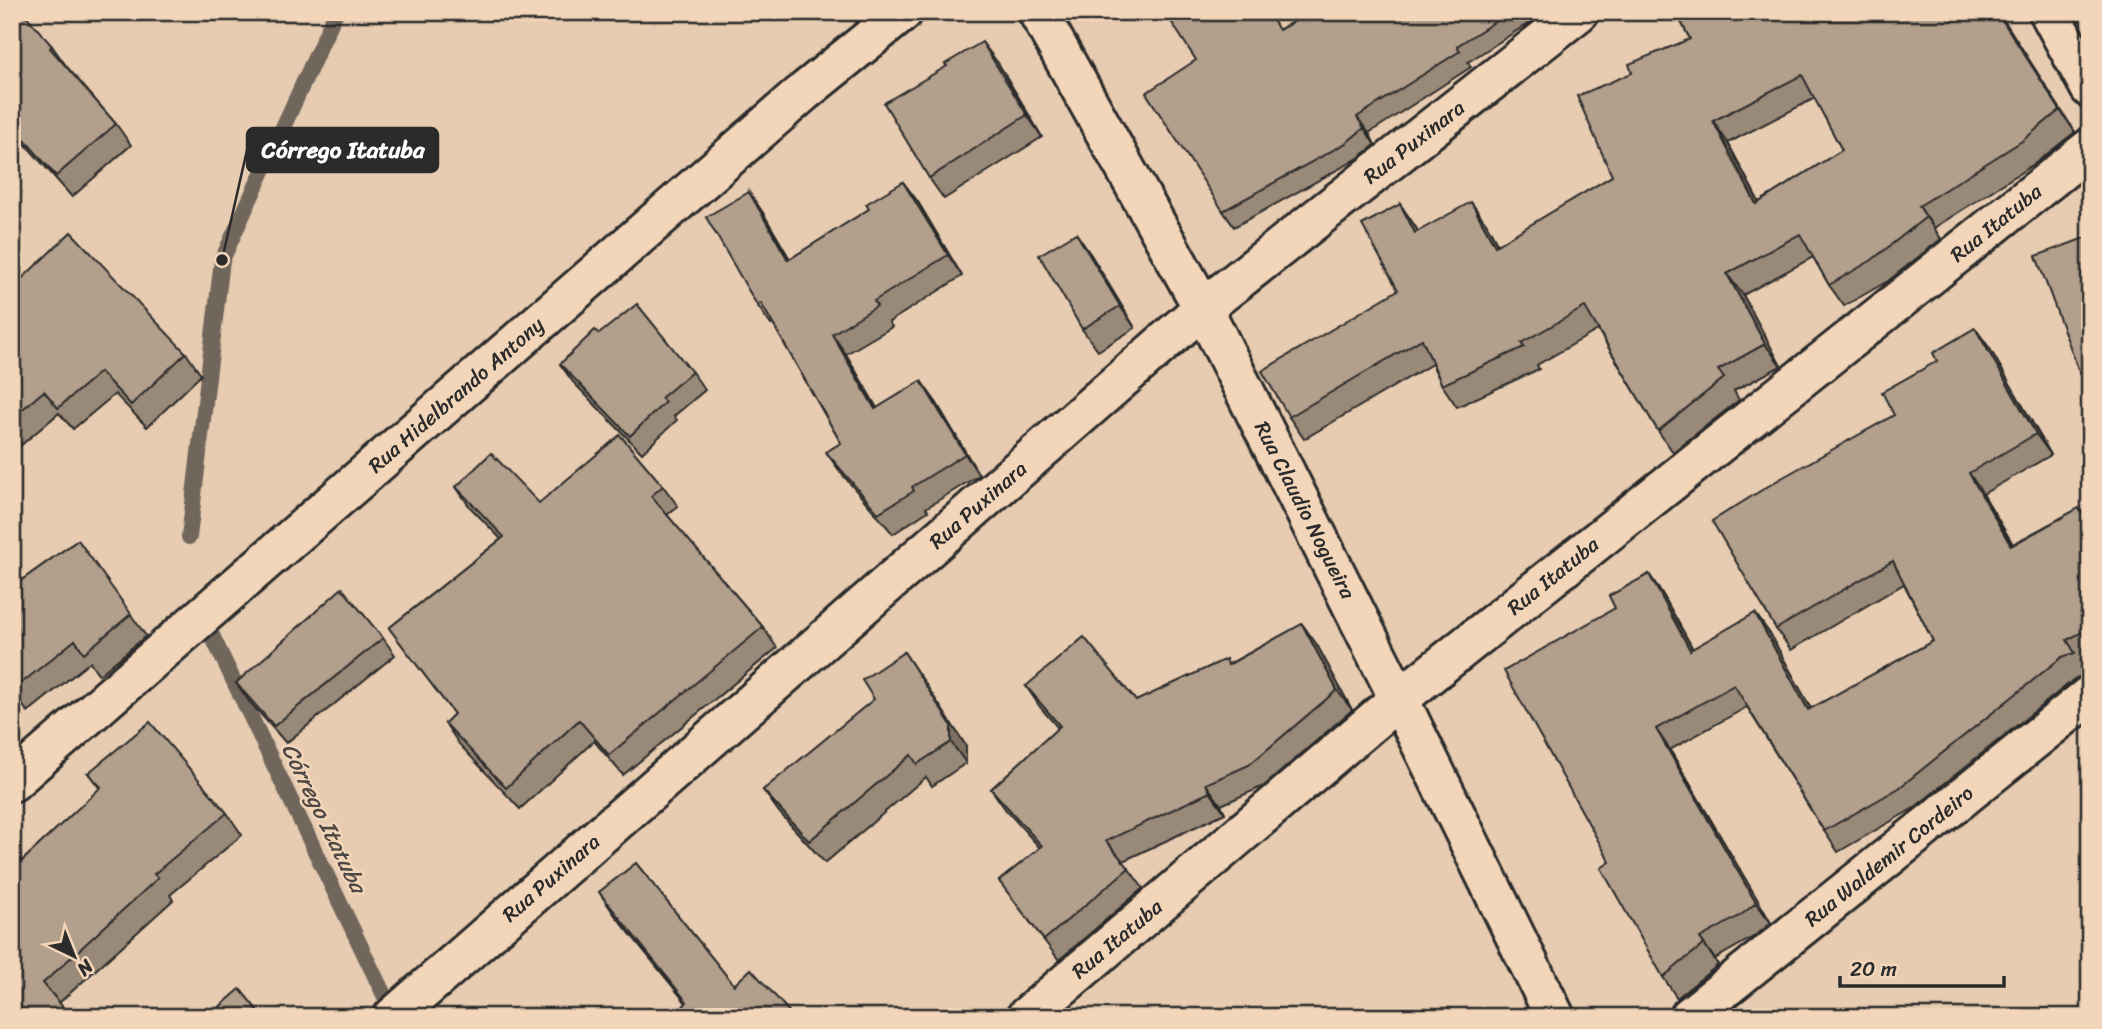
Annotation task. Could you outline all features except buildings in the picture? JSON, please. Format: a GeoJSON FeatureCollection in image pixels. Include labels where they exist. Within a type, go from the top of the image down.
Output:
{"type":"FeatureCollection","features":[{"type":"Feature","properties":{"kind":"street","name":"Rua Hidelbrando Antony"},"geometry":{"type":"LineString","coordinates":[[12,782],[805,91],[903,12]]}},
{"type":"Feature","properties":{"kind":"street","name":"Rua Claudio Nogueira"},"geometry":{"type":"LineString","coordinates":[[1038,12],[1203,308],[1555,1017]]}},
{"type":"Feature","properties":{"kind":"street","name":"Rua Puxinara"},"geometry":{"type":"LineString","coordinates":[[393,1017],[1203,308],[1578,12]]}},
{"type":"Feature","properties":{"kind":"street"},"geometry":{"type":"LineString","coordinates":[[2049,12],[2090,88]]}},
{"type":"Feature","properties":{"kind":"street","name":"Rua Itatuba"},"geometry":{"type":"LineString","coordinates":[[1026,1017],[1399,699],[2090,148]]}},
{"type":"Feature","properties":{"kind":"street","name":"Rua Waldemir Cordeiro"},"geometry":{"type":"LineString","coordinates":[[1689,1017],[2090,695]]}},
{"type":"Feature","properties":{"kind":"waterway","name":"Córrego Itatuba"},"geometry":{"type":"LineString","coordinates":[[189,537],[222,260],[336,12]]}},
{"type":"Feature","properties":{"kind":"waterway","name":"Córrego Itatuba"},"geometry":{"type":"LineString","coordinates":[[206,623],[384,995]]}},
{"type":"Feature","properties":{"kind":"place","name":"Córrego Itatuba"},"geometry":{"type":"Point","coordinates":[222,260]}}]}
